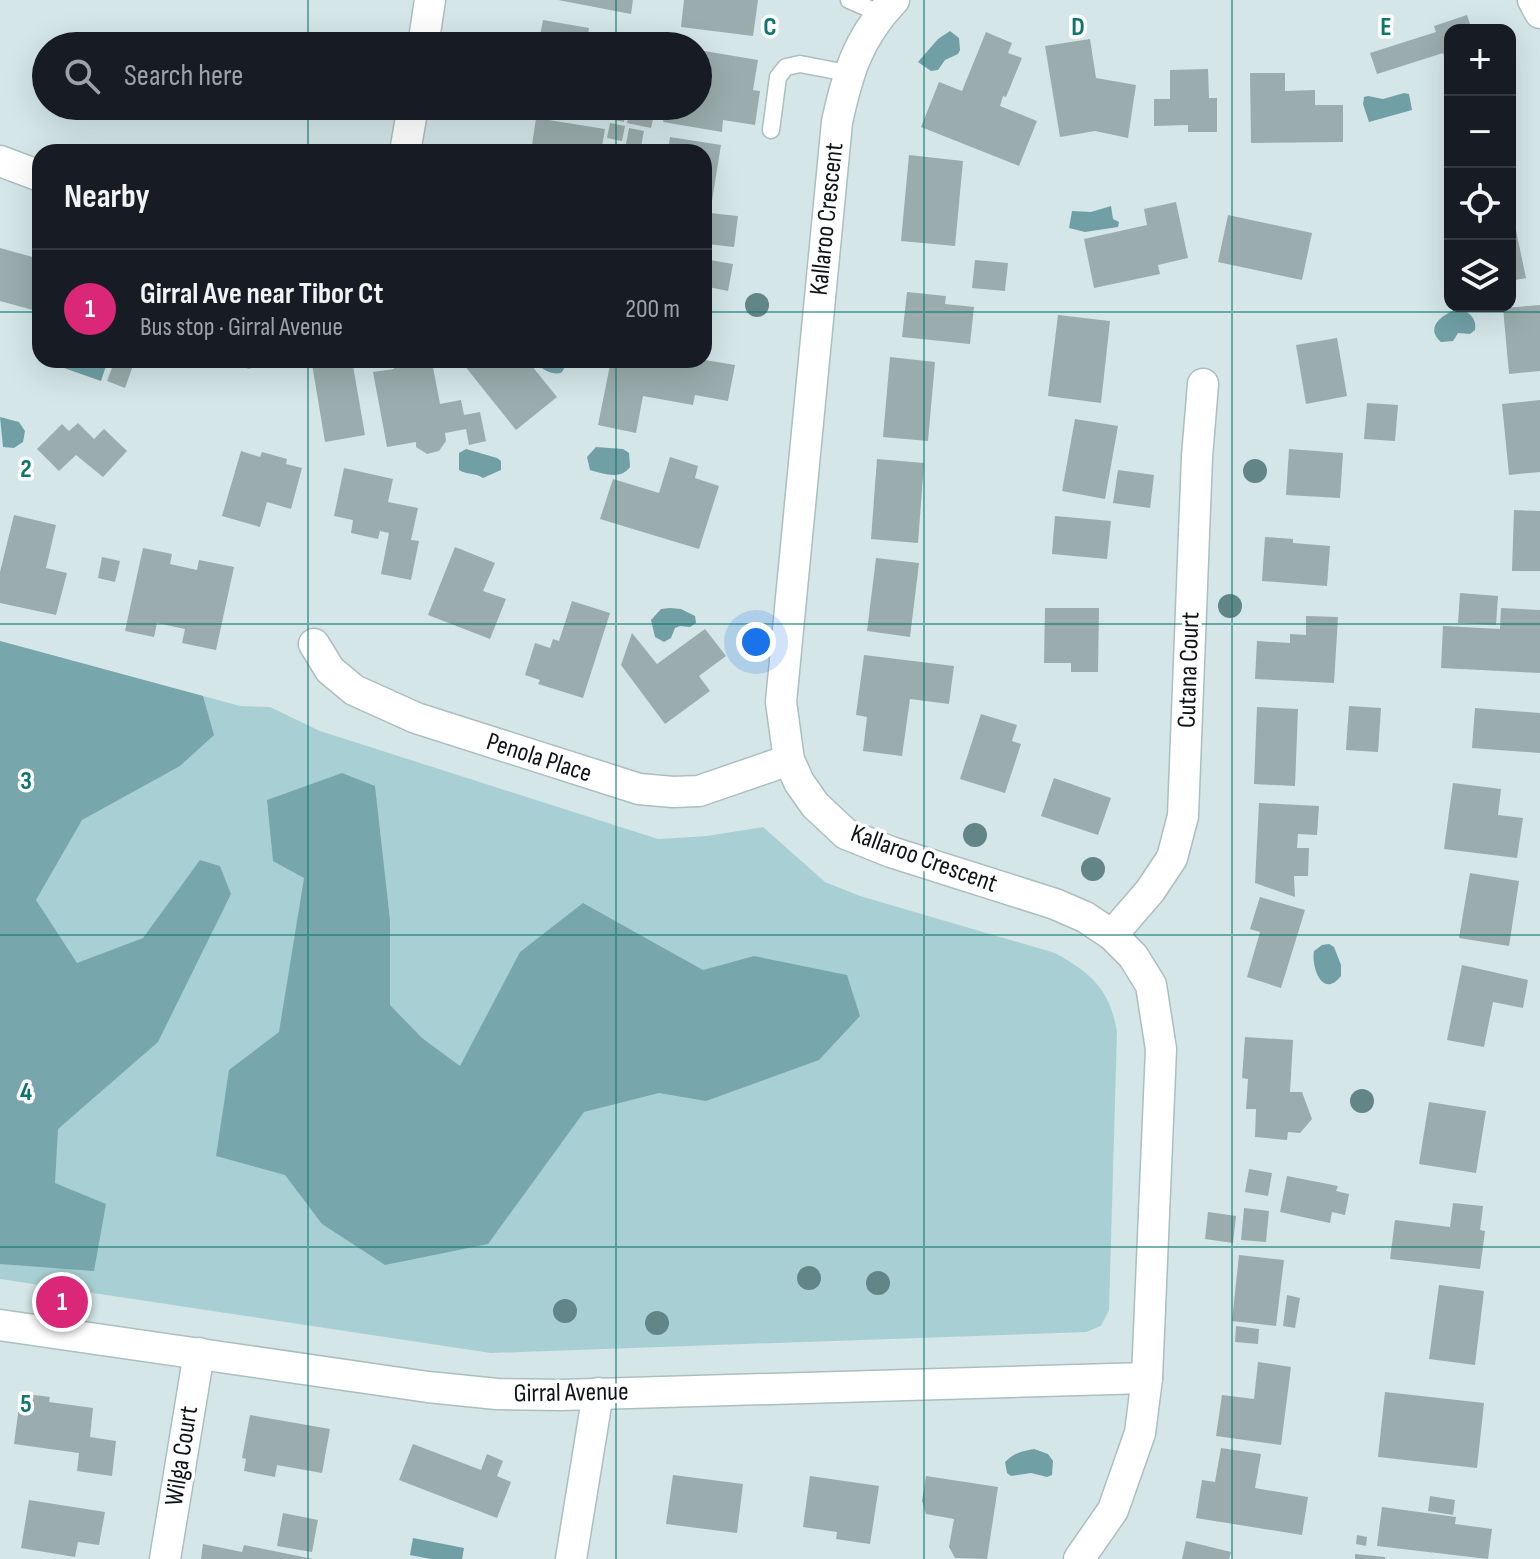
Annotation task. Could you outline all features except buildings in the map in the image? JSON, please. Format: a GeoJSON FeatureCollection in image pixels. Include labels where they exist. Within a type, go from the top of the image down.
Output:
{"type":"FeatureCollection","features":[{"type":"Feature","properties":{"kind":"street"},"geometry":{"type":"LineString","coordinates":[[425,32],[430,0]]}},
{"type":"Feature","properties":{"kind":"street"},"geometry":{"type":"LineString","coordinates":[[1533,0],[1540,13]]}},
{"type":"Feature","properties":{"kind":"street","name":"Kallaroo Crescent"},"geometry":{"type":"LineString","coordinates":[[887,7],[868,31],[847,73],[837,122],[781,702],[789,760],[799,782],[815,805],[846,834],[891,852],[1055,904],[1085,917],[1112,935],[1133,956],[1151,985],[1161,1049],[1147,1378],[1140,1433],[1128,1471],[1113,1510],[1079,1559]]}},
{"type":"Feature","properties":{"kind":"street"},"geometry":{"type":"LineString","coordinates":[[406,144],[411,120]]}},
{"type":"Feature","properties":{"kind":"street"},"geometry":{"type":"LineString","coordinates":[[0,161],[32,173]]}},
{"type":"Feature","properties":{"kind":"street","name":"Cutana Court"},"geometry":{"type":"LineString","coordinates":[[1112,935],[1150,891],[1172,858],[1183,816],[1197,457],[1203,384]]}},
{"type":"Feature","properties":{"kind":"street","name":"Penola Place"},"geometry":{"type":"LineString","coordinates":[[314,644],[330,670],[354,690],[416,718],[639,789],[699,791],[789,760]]}},
{"type":"Feature","properties":{"kind":"street","name":"Girral Avenue"},"geometry":{"type":"LineString","coordinates":[[0,1325],[497,1394],[1147,1378]]}},
{"type":"Feature","properties":{"kind":"street","name":"Wilga Court"},"geometry":{"type":"LineString","coordinates":[[165,1559],[199,1353]]}},
{"type":"Feature","properties":{"kind":"street"},"geometry":{"type":"LineString","coordinates":[[571,1559],[598,1393]]}},
{"type":"Feature","properties":{"kind":"lane"},"geometry":{"type":"LineString","coordinates":[[849,0],[887,7]]}},
{"type":"Feature","properties":{"kind":"lane"},"geometry":{"type":"LineString","coordinates":[[771,130],[778,77],[786,67],[800,64],[847,73]]}},
{"type":"Feature","properties":{"kind":"shaded area"},"geometry":{"type":"Polygon","coordinates":[[[950,31],[959,38],[958,54],[945,60],[938,70],[931,71],[918,62],[938,39],[950,31]]]}},
{"type":"Feature","properties":{"kind":"shaded area"},"geometry":{"type":"Polygon","coordinates":[[[1409,94],[1412,110],[1369,122],[1364,97],[1383,99],[1409,94]]]}},
{"type":"Feature","properties":{"kind":"shaded area"},"geometry":{"type":"Polygon","coordinates":[[[1111,206],[1113,219],[1119,222],[1118,227],[1085,232],[1069,228],[1072,211],[1091,212],[1111,206]]]}},
{"type":"Feature","properties":{"kind":"shaded area"},"geometry":{"type":"Polygon","coordinates":[[[1467,312],[1475,323],[1475,330],[1470,334],[1458,333],[1453,341],[1441,342],[1434,331],[1435,326],[1448,313],[1467,312]]]}},
{"type":"Feature","properties":{"kind":"shaded area"},"geometry":{"type":"Polygon","coordinates":[[[64,368],[105,368],[101,381],[64,368]]]}},
{"type":"Feature","properties":{"kind":"shaded area"},"geometry":{"type":"Polygon","coordinates":[[[543,368],[564,368],[561,373],[543,368]]]}},
{"type":"Feature","properties":{"kind":"shaded area"},"geometry":{"type":"Polygon","coordinates":[[[0,417],[19,422],[25,431],[23,442],[14,448],[3,447],[0,417]]]}},
{"type":"Feature","properties":{"kind":"shaded area"},"geometry":{"type":"Polygon","coordinates":[[[596,447],[623,449],[629,453],[630,467],[617,475],[590,470],[587,457],[596,447]]]}},
{"type":"Feature","properties":{"kind":"shaded area"},"geometry":{"type":"Polygon","coordinates":[[[466,449],[497,458],[501,461],[501,470],[483,478],[459,470],[459,453],[466,449]]]}},
{"type":"Feature","properties":{"kind":"shaded area"},"geometry":{"type":"Polygon","coordinates":[[[661,609],[681,609],[695,616],[696,623],[690,627],[675,628],[671,638],[664,642],[655,637],[651,620],[661,609]]]}},
{"type":"Feature","properties":{"kind":"shaded area"},"geometry":{"type":"Polygon","coordinates":[[[0,641],[240,706],[270,707],[320,731],[658,839],[707,836],[763,827],[825,882],[860,896],[1055,953],[1068,960],[1089,975],[1104,993],[1117,1032],[1109,1310],[1101,1326],[1086,1332],[491,1353],[0,1279],[0,641]]]}},
{"type":"Feature","properties":{"kind":"shaded area"},"geometry":{"type":"Polygon","coordinates":[[[0,641],[203,696],[214,735],[180,766],[82,820],[36,900],[77,963],[143,938],[200,860],[220,866],[231,894],[158,1042],[58,1129],[55,1183],[106,1204],[94,1271],[0,1264],[0,641]]]}},
{"type":"Feature","properties":{"kind":"shaded area"},"geometry":{"type":"Polygon","coordinates":[[[342,773],[375,786],[390,920],[390,1005],[422,1038],[460,1066],[520,952],[583,903],[703,970],[754,956],[847,975],[860,1016],[819,1060],[706,1101],[659,1093],[584,1112],[488,1244],[385,1265],[322,1224],[285,1175],[216,1156],[229,1070],[279,1032],[304,878],[273,861],[267,800],[342,773]]]}},
{"type":"Feature","properties":{"kind":"shaded area"},"geometry":{"type":"Polygon","coordinates":[[[1329,944],[1334,947],[1341,965],[1341,976],[1328,984],[1323,983],[1316,972],[1314,951],[1329,944]]]}},
{"type":"Feature","properties":{"kind":"shaded area"},"geometry":{"type":"Polygon","coordinates":[[[1034,1449],[1048,1454],[1053,1461],[1052,1475],[1047,1477],[1031,1473],[1011,1476],[1007,1473],[1005,1462],[1008,1459],[1034,1449]]]}},
{"type":"Feature","properties":{"kind":"shaded area"},"geometry":{"type":"Polygon","coordinates":[[[413,1538],[464,1548],[462,1559],[410,1555],[413,1538]]]}},
{"type":"Feature","properties":{"kind":"place","name":"Girral Ave near Tibor Ct"},"geometry":{"type":"Point","coordinates":[62,1302]}}]}
